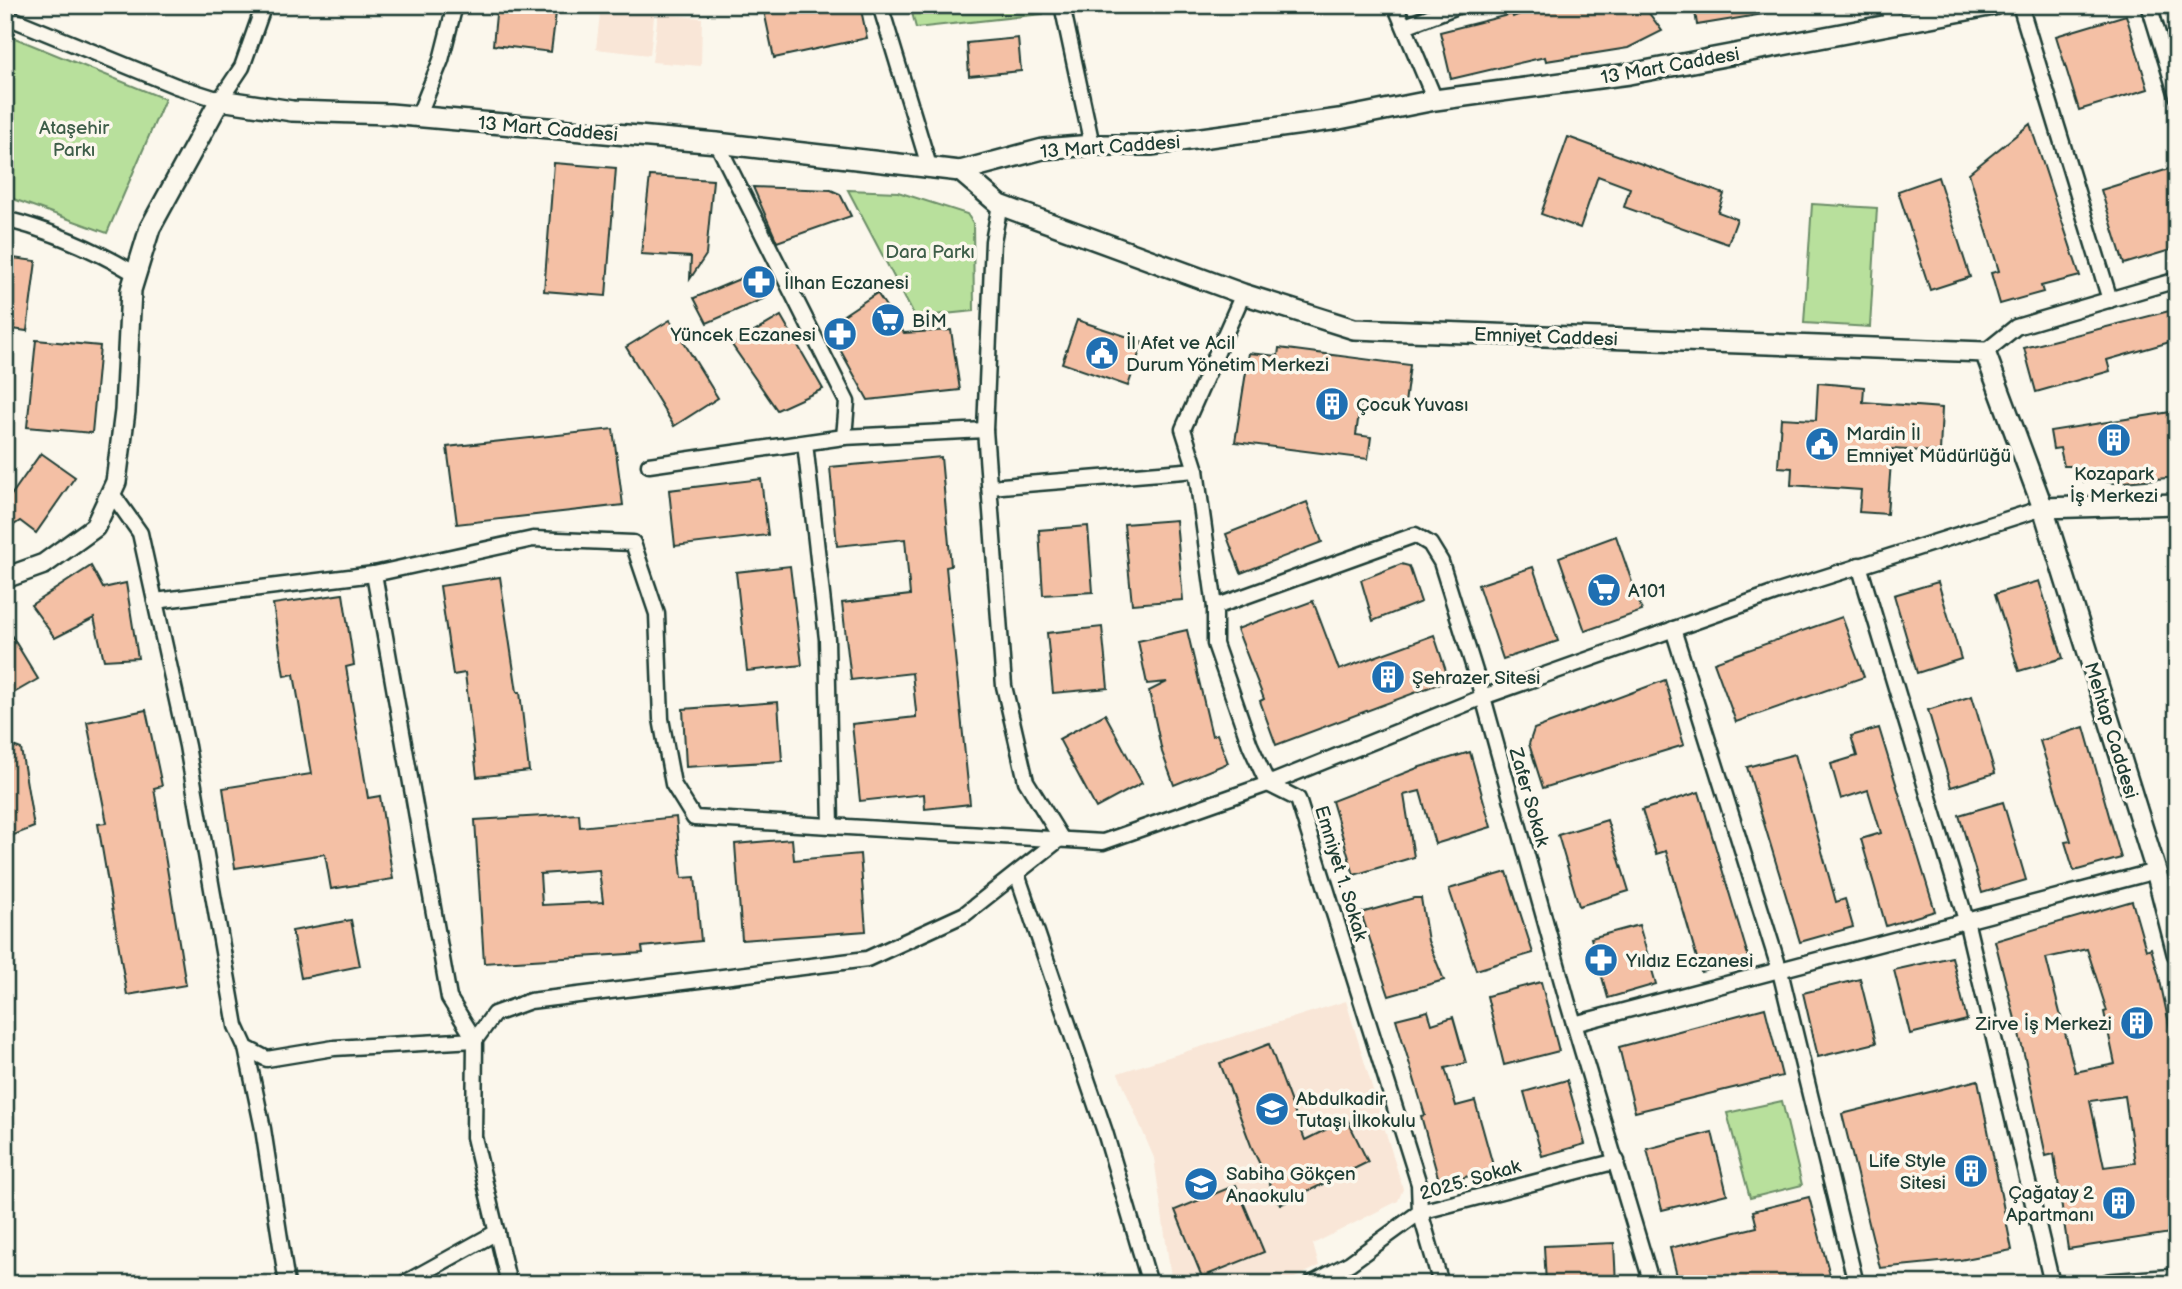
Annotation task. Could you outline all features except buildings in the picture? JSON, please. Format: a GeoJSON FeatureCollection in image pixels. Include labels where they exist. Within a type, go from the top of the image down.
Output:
{"type":"FeatureCollection","features":[{"type":"Feature","properties":{"kind":"street"},"geometry":{"type":"LineString","coordinates":[[5,579],[44,564],[95,527],[116,482],[125,411],[131,289],[150,228],[220,100],[242,67],[264,5]]}},
{"type":"Feature","properties":{"kind":"street"},"geometry":{"type":"LineString","coordinates":[[418,117],[441,60],[455,5]]}},
{"type":"Feature","properties":{"kind":"street"},"geometry":{"type":"LineString","coordinates":[[880,5],[929,166]]}},
{"type":"Feature","properties":{"kind":"street"},"geometry":{"type":"LineString","coordinates":[[1062,5],[1092,145]]}},
{"type":"Feature","properties":{"kind":"street"},"geometry":{"type":"LineString","coordinates":[[1395,5],[1436,100]]}},
{"type":"Feature","properties":{"kind":"street"},"geometry":{"type":"LineString","coordinates":[[1405,26],[1460,5]]}},
{"type":"Feature","properties":{"kind":"street"},"geometry":{"type":"LineString","coordinates":[[1888,5],[1892,25]]}},
{"type":"Feature","properties":{"kind":"street","name":"13 Mart Caddesi"},"geometry":{"type":"LineString","coordinates":[[220,100],[292,111],[418,117],[717,143],[960,171],[1043,149],[1092,145],[1151,145],[1339,119],[1436,100],[1629,74],[1994,5]]}},
{"type":"Feature","properties":{"kind":"street"},"geometry":{"type":"LineString","coordinates":[[2020,5],[2109,300]]}},
{"type":"Feature","properties":{"kind":"street"},"geometry":{"type":"LineString","coordinates":[[2149,5],[2177,96]]}},
{"type":"Feature","properties":{"kind":"street"},"geometry":{"type":"LineString","coordinates":[[5,16],[176,86],[220,100]]}},
{"type":"Feature","properties":{"kind":"street"},"geometry":{"type":"LineString","coordinates":[[717,143],[847,402],[844,438]]}},
{"type":"Feature","properties":{"kind":"street","name":"Emniyet Caddesi"},"geometry":{"type":"LineString","coordinates":[[960,171],[1000,205],[1243,294],[1354,329],[1985,352]]}},
{"type":"Feature","properties":{"kind":"street"},"geometry":{"type":"LineString","coordinates":[[1000,205],[993,241],[985,430],[1004,686],[1026,781],[1061,838]]}},
{"type":"Feature","properties":{"kind":"street"},"geometry":{"type":"LineString","coordinates":[[5,219],[49,230],[100,252],[136,274]]}},
{"type":"Feature","properties":{"kind":"street"},"geometry":{"type":"LineString","coordinates":[[2050,509],[1985,352],[2016,327],[2177,280]]}},
{"type":"Feature","properties":{"kind":"street"},"geometry":{"type":"LineString","coordinates":[[1243,294],[1183,429],[1196,470],[1214,607],[1215,644],[1250,745],[1269,784]]}},
{"type":"Feature","properties":{"kind":"street"},"geometry":{"type":"LineString","coordinates":[[649,465],[844,438],[985,430]]}},
{"type":"Feature","properties":{"kind":"street"},"geometry":{"type":"LineString","coordinates":[[805,443],[827,639],[831,826]]}},
{"type":"Feature","properties":{"kind":"street"},"geometry":{"type":"LineString","coordinates":[[990,487],[1196,470]]}},
{"type":"Feature","properties":{"kind":"street"},"geometry":{"type":"LineString","coordinates":[[111,492],[140,533],[187,746],[236,1026],[246,1048],[263,1129],[287,1284]]}},
{"type":"Feature","properties":{"kind":"street"},"geometry":{"type":"LineString","coordinates":[[155,601],[374,574],[533,540],[633,543],[657,614],[661,719],[673,784],[694,818],[1103,842],[1269,784],[1483,697],[1859,565],[2050,509],[2177,504]]}},
{"type":"Feature","properties":{"kind":"street","name":"Mehtap Caddesi"},"geometry":{"type":"LineString","coordinates":[[2050,509],[2156,871],[2177,953]]}},
{"type":"Feature","properties":{"kind":"street","name":"Zafer Sokak"},"geometry":{"type":"LineString","coordinates":[[1214,607],[1415,535],[1430,544],[1441,562],[1483,697],[1574,1024],[1652,1284]]}},
{"type":"Feature","properties":{"kind":"street"},"geometry":{"type":"LineString","coordinates":[[1859,565],[1966,920],[2052,1284]]}},
{"type":"Feature","properties":{"kind":"street"},"geometry":{"type":"LineString","coordinates":[[374,574],[449,998],[475,1040],[474,1137],[509,1284]]}},
{"type":"Feature","properties":{"kind":"street"},"geometry":{"type":"LineString","coordinates":[[1673,629],[1780,971],[1856,1284]]}},
{"type":"Feature","properties":{"kind":"street","name":"Emniyet 1. Sokak"},"geometry":{"type":"LineString","coordinates":[[1269,784],[1298,799],[1419,1184],[1420,1212],[1441,1284]]}},
{"type":"Feature","properties":{"kind":"street"},"geometry":{"type":"LineString","coordinates":[[475,1040],[494,1014],[530,1001],[867,959],[965,914],[1061,838]]}},
{"type":"Feature","properties":{"kind":"street"},"geometry":{"type":"LineString","coordinates":[[1574,1024],[2156,871]]}},
{"type":"Feature","properties":{"kind":"street"},"geometry":{"type":"LineString","coordinates":[[1017,874],[1105,1132],[1150,1284]]}},
{"type":"Feature","properties":{"kind":"street"},"geometry":{"type":"LineString","coordinates":[[246,1048],[267,1059],[334,1048],[475,1040]]}},
{"type":"Feature","properties":{"kind":"street","name":"2025. Sokak"},"geometry":{"type":"LineString","coordinates":[[1311,1284],[1350,1263],[1420,1212],[1617,1161]]}},
{"type":"Feature","properties":{"kind":"street"},"geometry":{"type":"LineString","coordinates":[[403,1284],[497,1232]]}},
{"type":"Feature","properties":{"kind":"street"},"geometry":{"type":"LineString","coordinates":[[2109,1284],[2177,1279]]}},
{"type":"Feature","properties":{"kind":"shaded area"},"geometry":{"type":"Polygon","coordinates":[[[601,5],[655,7],[650,55],[596,49],[601,5]]]}},
{"type":"Feature","properties":{"kind":"shaded area"},"geometry":{"type":"Polygon","coordinates":[[[658,14],[702,18],[701,66],[652,62],[658,14]]]}},
{"type":"Feature","properties":{"kind":"shaded area","name":"Abdulkadir Tutaşı İlkokulu"},"geometry":{"type":"Polygon","coordinates":[[[1346,1001],[1403,1189],[1398,1201],[1313,1244],[1319,1266],[1283,1284],[1172,1284],[1154,1158],[1118,1073],[1346,1001]]]}},
{"type":"Feature","properties":{"kind":"green space"},"geometry":{"type":"Polygon","coordinates":[[[910,5],[1041,5],[1043,14],[916,28],[910,5]]]}},
{"type":"Feature","properties":{"kind":"green space","name":"Ataşehir Parkı"},"geometry":{"type":"Polygon","coordinates":[[[5,34],[165,99],[107,233],[5,196],[5,34]]]}},
{"type":"Feature","properties":{"kind":"green space","name":"Dara Parkı"},"geometry":{"type":"Polygon","coordinates":[[[848,190],[898,192],[967,214],[973,223],[974,311],[915,317],[848,190]]]}},
{"type":"Feature","properties":{"kind":"green space"},"geometry":{"type":"Polygon","coordinates":[[[1812,204],[1877,208],[1870,327],[1804,323],[1812,204]]]}},
{"type":"Feature","properties":{"kind":"green space"},"geometry":{"type":"Polygon","coordinates":[[[1782,1101],[1802,1185],[1750,1198],[1727,1113],[1782,1101]]]}},
{"type":"Feature","properties":{"kind":"place","name":"İlhan Eczanesi"},"geometry":{"type":"Point","coordinates":[759,282]}},
{"type":"Feature","properties":{"kind":"place","name":"BİM"},"geometry":{"type":"Point","coordinates":[888,320]}},
{"type":"Feature","properties":{"kind":"place","name":"Yüncek Eczanesi"},"geometry":{"type":"Point","coordinates":[840,334]}},
{"type":"Feature","properties":{"kind":"place","name":"İl Afet ve Acil Durum Yönetim Merkezi"},"geometry":{"type":"Point","coordinates":[1102,353]}},
{"type":"Feature","properties":{"kind":"place","name":"Çocuk Yuvası"},"geometry":{"type":"Point","coordinates":[1332,404]}},
{"type":"Feature","properties":{"kind":"place","name":"Kozapark İş Merkezi"},"geometry":{"type":"Point","coordinates":[2114,440]}},
{"type":"Feature","properties":{"kind":"place","name":"Mardin İl Emniyet Müdürlüğü"},"geometry":{"type":"Point","coordinates":[1822,444]}},
{"type":"Feature","properties":{"kind":"place","name":"A101"},"geometry":{"type":"Point","coordinates":[1604,590]}},
{"type":"Feature","properties":{"kind":"place","name":"Şehrazer Sitesi"},"geometry":{"type":"Point","coordinates":[1388,677]}},
{"type":"Feature","properties":{"kind":"place","name":"Yıldız Eczanesi"},"geometry":{"type":"Point","coordinates":[1601,960]}},
{"type":"Feature","properties":{"kind":"place","name":"Zirve İş Merkezi"},"geometry":{"type":"Point","coordinates":[2137,1023]}},
{"type":"Feature","properties":{"kind":"place","name":"Abdulkadir Tutaşı İlkokulu"},"geometry":{"type":"Point","coordinates":[1272,1109]}},
{"type":"Feature","properties":{"kind":"place","name":"Life Style Sitesi"},"geometry":{"type":"Point","coordinates":[1971,1171]}},
{"type":"Feature","properties":{"kind":"place","name":"Sabiha Gökçen Anaokulu"},"geometry":{"type":"Point","coordinates":[1201,1184]}},
{"type":"Feature","properties":{"kind":"place","name":"Çağatay 2 Apartmanı"},"geometry":{"type":"Point","coordinates":[2119,1203]}}]}
